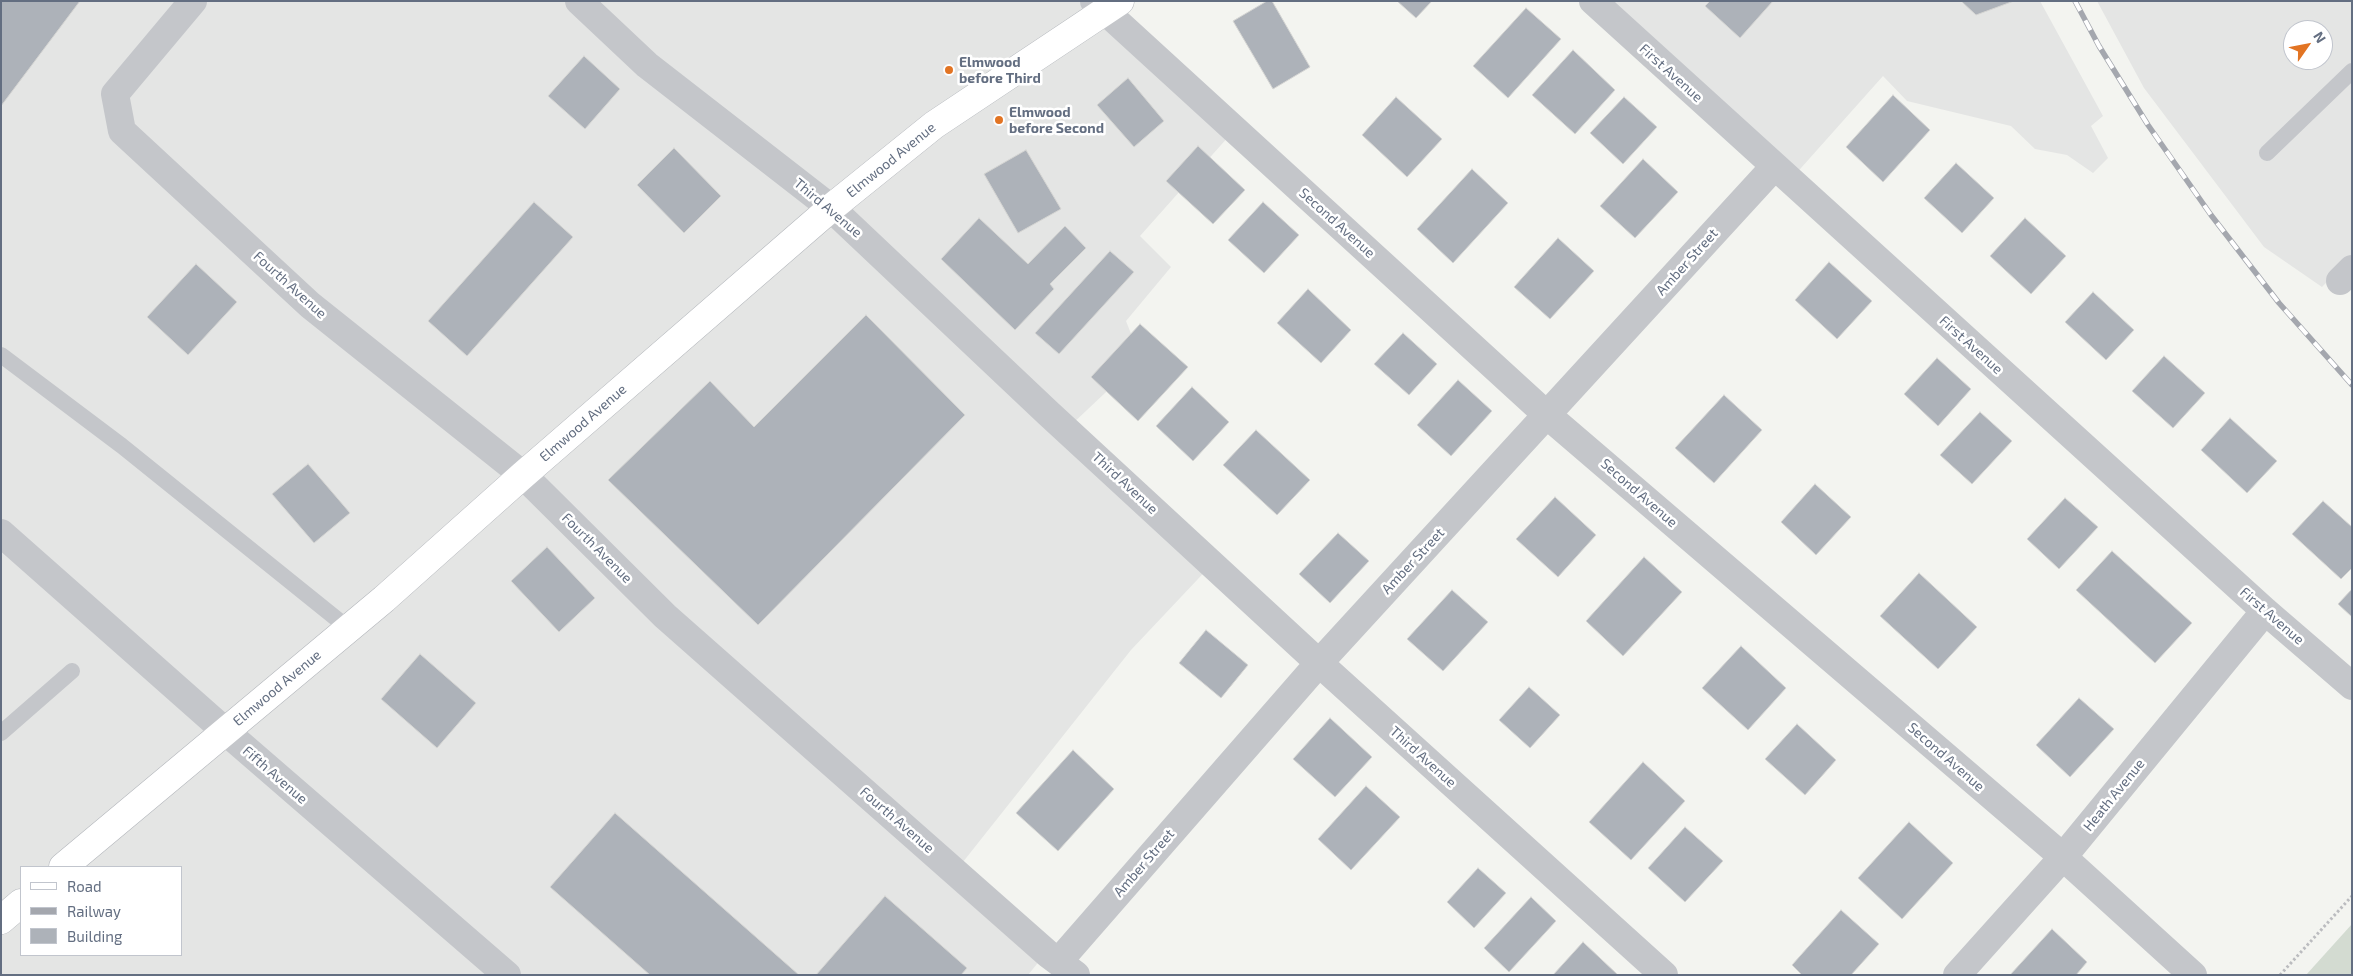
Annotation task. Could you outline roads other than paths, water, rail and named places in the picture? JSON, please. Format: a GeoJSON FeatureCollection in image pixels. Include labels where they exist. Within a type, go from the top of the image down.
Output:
{"type":"FeatureCollection","features":[{"type":"Feature","properties":{"kind":"main road","name":"Elmwood Avenue"},"geometry":{"type":"LineString","coordinates":[[65,866],[348,628],[832,208],[934,125],[1106,4]]}},
{"type":"Feature","properties":{"kind":"main road"},"geometry":{"type":"LineString","coordinates":[[1,920],[20,904]]}},
{"type":"Feature","properties":{"kind":"street","name":"Fourth Avenue"},"geometry":{"type":"LineString","coordinates":[[193,1],[115,94],[122,131],[310,305],[523,475],[665,616],[1048,954],[1067,968]]}},
{"type":"Feature","properties":{"kind":"street","name":"Third Avenue"},"geometry":{"type":"LineString","coordinates":[[578,1],[647,66],[832,208],[1048,413],[1319,663],[1664,975]]}},
{"type":"Feature","properties":{"kind":"street","name":"First Avenue"},"geometry":{"type":"LineString","coordinates":[[1592,1],[2265,611],[2352,686]]}},
{"type":"Feature","properties":{"kind":"street","name":"Second Avenue"},"geometry":{"type":"LineString","coordinates":[[1106,4],[1547,414],[2063,857],[2193,975]]}},
{"type":"Feature","properties":{"kind":"street","name":"Amber Street"},"geometry":{"type":"LineString","coordinates":[[1067,968],[1319,663],[1774,167]]}},
{"type":"Feature","properties":{"kind":"street","name":"Fifth Avenue"},"geometry":{"type":"LineString","coordinates":[[1,533],[225,731],[507,975]]}},
{"type":"Feature","properties":{"kind":"street","name":"Heath Avenue"},"geometry":{"type":"LineString","coordinates":[[1957,975],[2063,857],[2265,611]]}},
{"type":"Feature","properties":{"kind":"lane"},"geometry":{"type":"LineString","coordinates":[[2267,153],[2352,71]]}},
{"type":"Feature","properties":{"kind":"lane"},"geometry":{"type":"LineString","coordinates":[[1,355],[122,446],[348,628]]}},
{"type":"Feature","properties":{"kind":"lane"},"geometry":{"type":"LineString","coordinates":[[1,733],[72,671]]}},
{"type":"Feature","properties":{"kind":"railway"},"geometry":{"type":"LineString","coordinates":[[2075,1],[2099,46],[2148,125],[2211,215],[2279,303],[2352,385]]}},
{"type":"Feature","properties":{"kind":"place","name":"Elmwood before Third"},"geometry":{"type":"Point","coordinates":[949,70]}},
{"type":"Feature","properties":{"kind":"place","name":"Elmwood before Second"},"geometry":{"type":"Point","coordinates":[999,120]}}]}
